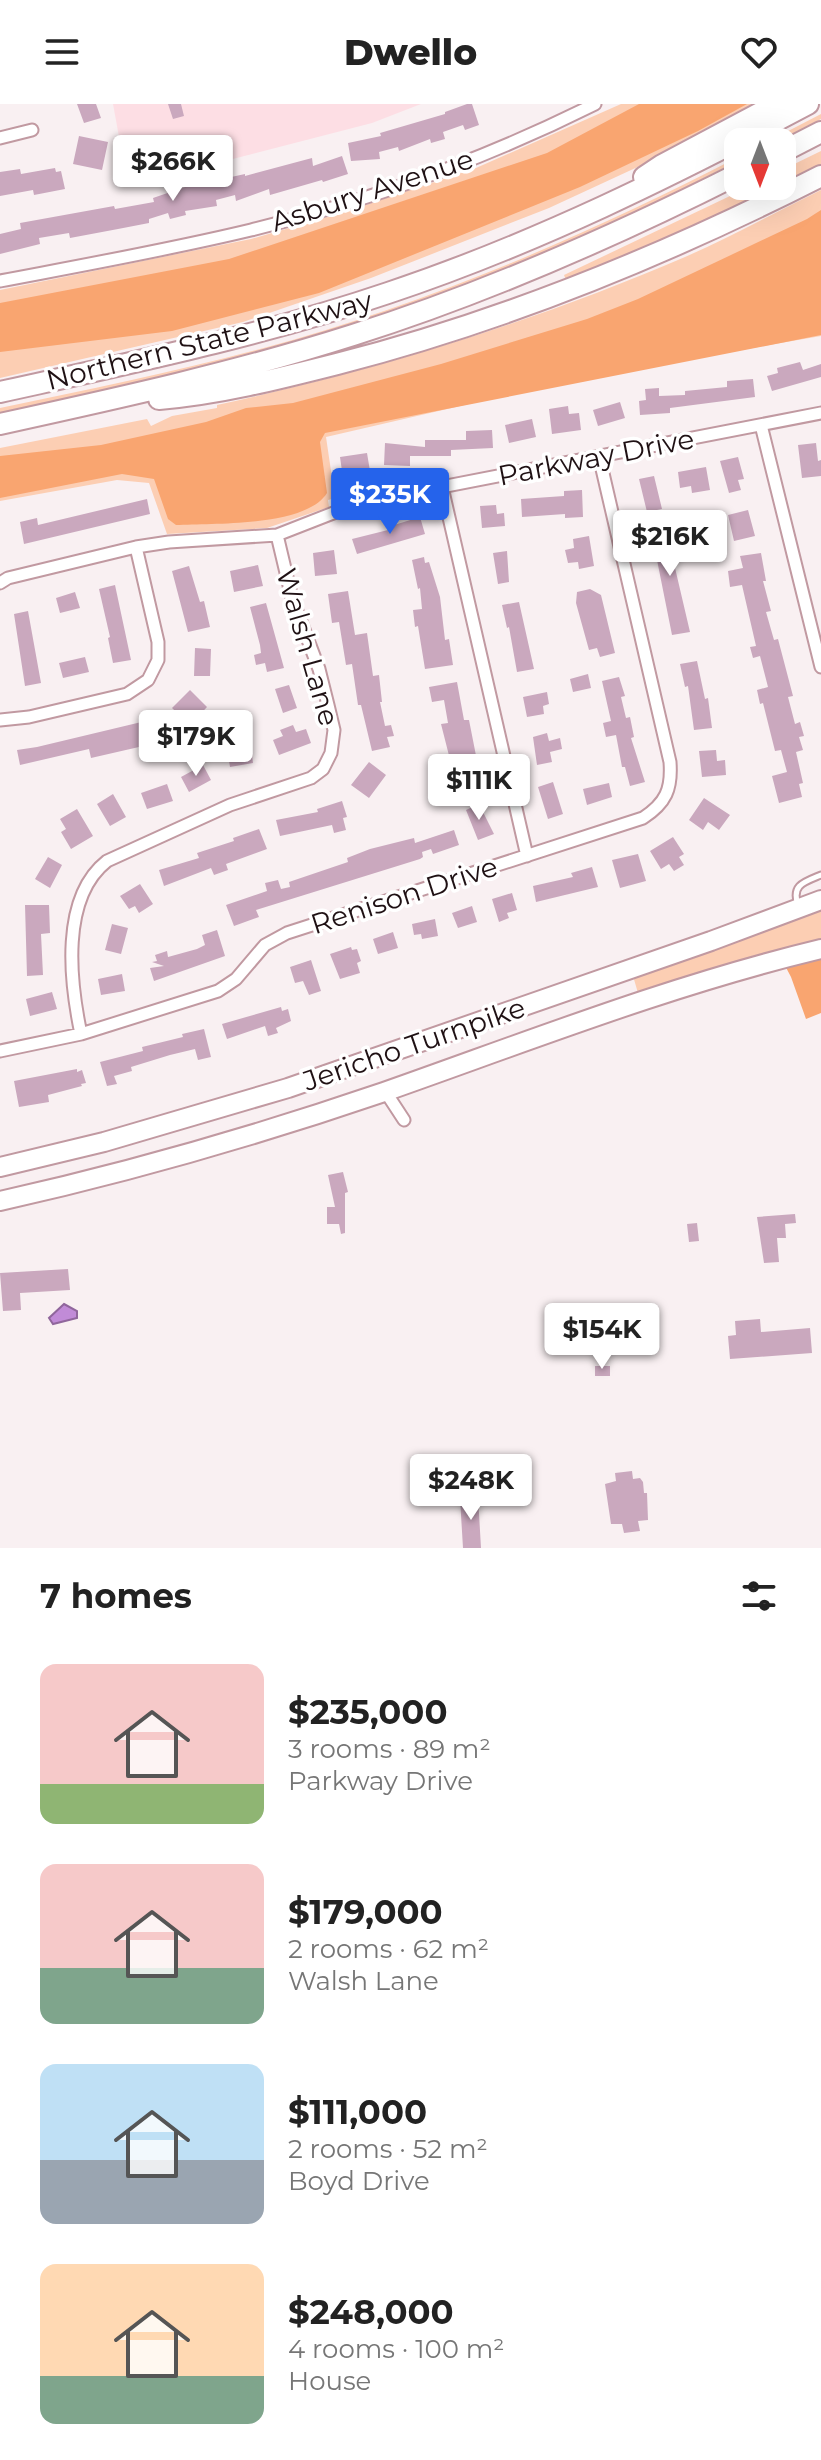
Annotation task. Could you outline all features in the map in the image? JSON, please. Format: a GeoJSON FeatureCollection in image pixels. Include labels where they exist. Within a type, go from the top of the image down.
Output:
{"type":"FeatureCollection","features":[{"type":"Feature","properties":{"kind":"highway"},"geometry":{"type":"LineString","coordinates":[[589,214],[662,165],[777,104]]}},
{"type":"Feature","properties":{"kind":"highway","name":"Northern State Parkway"},"geometry":{"type":"LineString","coordinates":[[0,392],[180,353],[309,318],[458,268],[589,214],[686,169],[808,104]]}},
{"type":"Feature","properties":{"kind":"highway"},"geometry":{"type":"LineString","coordinates":[[796,145],[821,132]]}},
{"type":"Feature","properties":{"kind":"highway"},"geometry":{"type":"LineString","coordinates":[[87,405],[202,395],[313,370],[419,341],[603,276],[724,224],[821,176]]}},
{"type":"Feature","properties":{"kind":"highway","name":"Northern State Parkway"},"geometry":{"type":"LineString","coordinates":[[0,424],[267,361],[437,306],[588,246],[724,181]]}},
{"type":"Feature","properties":{"kind":"main road","name":"Jericho Turnpike"},"geometry":{"type":"LineString","coordinates":[[0,1167],[104,1142],[288,1088],[821,900]]}},
{"type":"Feature","properties":{"kind":"main road","name":"Jericho Turnpike"},"geometry":{"type":"LineString","coordinates":[[0,1201],[237,1140],[385,1091],[617,1007],[821,949]]}},
{"type":"Feature","properties":{"kind":"main road"},"geometry":{"type":"LineString","coordinates":[[608,976],[617,1007]]}},
{"type":"Feature","properties":{"kind":"street","name":"Asbury Avenue"},"geometry":{"type":"LineString","coordinates":[[0,281],[253,229],[357,198],[509,144],[595,104]]}},
{"type":"Feature","properties":{"kind":"street"},"geometry":{"type":"LineString","coordinates":[[0,138],[32,130]]}},
{"type":"Feature","properties":{"kind":"street","name":"Parkway Drive"},"geometry":{"type":"LineString","coordinates":[[0,583],[8,578],[136,547],[277,535],[359,503],[821,413]]}},
{"type":"Feature","properties":{"kind":"street"},"geometry":{"type":"LineString","coordinates":[[761,425],[821,667]]}},
{"type":"Feature","properties":{"kind":"street","name":"Renison Drive"},"geometry":{"type":"LineString","coordinates":[[0,1051],[81,1034],[218,991],[236,979],[265,945],[287,933],[643,818],[659,808],[670,787],[670,762],[599,456]]}},
{"type":"Feature","properties":{"kind":"street"},"geometry":{"type":"LineString","coordinates":[[442,487],[527,856]]}},
{"type":"Feature","properties":{"kind":"street","name":"Walsh Lane"},"geometry":{"type":"LineString","coordinates":[[81,1034],[71,981],[71,955],[81,895],[96,870],[107,861],[230,805],[311,778],[323,769],[331,753],[334,730],[328,705],[319,669],[292,598],[277,535]]}},
{"type":"Feature","properties":{"kind":"street"},"geometry":{"type":"LineString","coordinates":[[0,720],[29,717],[127,694],[148,680],[158,660],[158,642],[136,547]]}},
{"type":"Feature","properties":{"kind":"street"},"geometry":{"type":"LineString","coordinates":[[385,1091],[404,1120]]}},
{"type":"Feature","properties":{"kind":"lane"},"geometry":{"type":"LineString","coordinates":[[799,909],[796,888],[821,875]]}},
{"type":"Feature","properties":{"kind":"shaded area"},"geometry":{"type":"Polygon","coordinates":[[[113,104],[421,104],[372,123],[128,186],[113,104]]]}},
{"type":"Feature","properties":{"kind":"shaded area"},"geometry":{"type":"Polygon","coordinates":[[[621,104],[760,104],[670,152],[549,208],[371,278],[243,322],[0,378],[0,290],[251,239],[351,210],[476,168],[621,104]]]}},
{"type":"Feature","properties":{"kind":"shaded area"},"geometry":{"type":"Polygon","coordinates":[[[639,104],[747,104],[580,187],[319,293],[172,331],[0,352],[0,303],[229,259],[547,153],[639,104]]]}},
{"type":"Feature","properties":{"kind":"shaded area"},"geometry":{"type":"Polygon","coordinates":[[[821,114],[821,119],[796,132],[794,128],[821,114]]]}},
{"type":"Feature","properties":{"kind":"shaded area"},"geometry":{"type":"Polygon","coordinates":[[[821,151],[821,169],[796,181],[796,163],[821,151]]]}},
{"type":"Feature","properties":{"kind":"shaded area"},"geometry":{"type":"Polygon","coordinates":[[[724,164],[724,168],[658,201],[576,238],[411,305],[258,352],[0,413],[0,408],[260,349],[383,311],[564,241],[724,164]]]}},
{"type":"Feature","properties":{"kind":"shaded area"},"geometry":{"type":"Polygon","coordinates":[[[821,190],[821,336],[582,378],[326,437],[335,498],[328,500],[329,507],[267,528],[167,534],[149,483],[117,480],[0,501],[0,448],[147,419],[151,426],[172,416],[217,408],[217,405],[336,376],[454,342],[628,281],[736,233],[821,190]]]}},
{"type":"Feature","properties":{"kind":"shaded area"},"geometry":{"type":"Polygon","coordinates":[[[724,199],[757,200],[670,242],[567,283],[564,275],[724,199]]]}},
{"type":"Feature","properties":{"kind":"shaded area"},"geometry":{"type":"Polygon","coordinates":[[[821,210],[821,335],[325,433],[320,442],[327,493],[316,504],[280,518],[176,525],[168,519],[154,479],[122,474],[0,498],[0,456],[101,445],[206,422],[246,408],[293,403],[441,364],[587,319],[638,299],[821,210]]]}},
{"type":"Feature","properties":{"kind":"shaded area"},"geometry":{"type":"Polygon","coordinates":[[[821,900],[821,949],[640,1000],[631,969],[821,900]]]}},
{"type":"Feature","properties":{"kind":"shaded area"},"geometry":{"type":"Polygon","coordinates":[[[821,949],[821,1013],[806,1019],[781,958],[821,949]]]}},
{"type":"Feature","properties":{"kind":"shaded area"},"geometry":{"type":"Polygon","coordinates":[[[64,1304],[77,1311],[77,1318],[53,1324],[49,1318],[64,1304]]]}},
{"type":"Feature","properties":{"kind":"building"},"geometry":{"type":"Polygon","coordinates":[[[77,104],[96,104],[101,118],[84,123],[77,104]]]}},
{"type":"Feature","properties":{"kind":"building"},"geometry":{"type":"Polygon","coordinates":[[[168,104],[181,104],[184,116],[173,119],[168,104]]]}},
{"type":"Feature","properties":{"kind":"building"},"geometry":{"type":"Polygon","coordinates":[[[472,104],[479,125],[465,130],[463,125],[443,132],[445,139],[431,143],[430,139],[399,151],[398,147],[379,152],[380,159],[351,161],[348,143],[381,136],[380,133],[445,114],[472,104]]]}},
{"type":"Feature","properties":{"kind":"building"},"geometry":{"type":"Polygon","coordinates":[[[79,136],[108,142],[102,170],[73,164],[79,136]]]}},
{"type":"Feature","properties":{"kind":"building"},"geometry":{"type":"Polygon","coordinates":[[[342,156],[348,174],[323,182],[270,195],[269,189],[236,201],[235,195],[216,200],[217,206],[185,211],[186,215],[170,219],[168,213],[149,219],[149,223],[70,238],[69,233],[39,238],[40,244],[0,254],[0,234],[21,229],[20,223],[154,202],[153,198],[185,187],[245,176],[312,158],[313,166],[342,156]]]}},
{"type":"Feature","properties":{"kind":"building"},"geometry":{"type":"Polygon","coordinates":[[[55,168],[56,172],[61,171],[65,189],[34,195],[33,190],[0,196],[0,172],[20,169],[21,174],[55,168]]]}},
{"type":"Feature","properties":{"kind":"building"},"geometry":{"type":"Polygon","coordinates":[[[800,362],[803,370],[821,364],[821,377],[772,391],[767,376],[778,373],[777,368],[800,362]]]}},
{"type":"Feature","properties":{"kind":"building"},"geometry":{"type":"Polygon","coordinates":[[[753,379],[755,397],[670,408],[670,413],[640,415],[639,401],[646,400],[645,389],[659,388],[659,396],[685,395],[685,391],[727,387],[727,381],[753,379]]]}},
{"type":"Feature","properties":{"kind":"building"},"geometry":{"type":"Polygon","coordinates":[[[620,402],[625,418],[598,426],[593,410],[620,402]]]}},
{"type":"Feature","properties":{"kind":"building"},"geometry":{"type":"Polygon","coordinates":[[[568,406],[569,414],[579,413],[581,430],[552,434],[549,409],[568,406]]]}},
{"type":"Feature","properties":{"kind":"building"},"geometry":{"type":"Polygon","coordinates":[[[532,419],[536,437],[509,443],[505,425],[532,419]]]}},
{"type":"Feature","properties":{"kind":"building"},"geometry":{"type":"Polygon","coordinates":[[[492,430],[493,448],[451,450],[451,456],[410,456],[410,466],[384,465],[385,443],[425,447],[425,440],[466,440],[466,431],[492,430]]]}},
{"type":"Feature","properties":{"kind":"building"},"geometry":{"type":"Polygon","coordinates":[[[816,443],[821,476],[802,478],[798,445],[816,443]]]}},
{"type":"Feature","properties":{"kind":"building"},"geometry":{"type":"Polygon","coordinates":[[[367,453],[370,471],[347,475],[346,471],[342,471],[340,457],[367,453]]]}},
{"type":"Feature","properties":{"kind":"building"},"geometry":{"type":"Polygon","coordinates":[[[738,457],[744,479],[738,480],[741,490],[729,493],[720,461],[738,457]]]}},
{"type":"Feature","properties":{"kind":"building"},"geometry":{"type":"Polygon","coordinates":[[[706,467],[710,490],[692,493],[691,486],[680,488],[678,472],[706,467]]]}},
{"type":"Feature","properties":{"kind":"building"},"geometry":{"type":"Polygon","coordinates":[[[654,476],[662,509],[647,512],[639,479],[654,476]]]}},
{"type":"Feature","properties":{"kind":"building"},"geometry":{"type":"Polygon","coordinates":[[[582,490],[583,517],[565,518],[565,514],[522,517],[521,499],[564,496],[564,491],[582,490]]]}},
{"type":"Feature","properties":{"kind":"building"},"geometry":{"type":"Polygon","coordinates":[[[147,499],[150,514],[24,544],[20,522],[37,518],[38,525],[147,499]]]}},
{"type":"Feature","properties":{"kind":"building"},"geometry":{"type":"Polygon","coordinates":[[[496,505],[497,514],[504,513],[505,526],[482,528],[480,506],[496,505]]]}},
{"type":"Feature","properties":{"kind":"building"},"geometry":{"type":"Polygon","coordinates":[[[748,510],[755,536],[734,541],[728,515],[748,510]]]}},
{"type":"Feature","properties":{"kind":"building"},"geometry":{"type":"Polygon","coordinates":[[[420,517],[425,534],[357,554],[352,539],[392,529],[391,526],[420,517]]]}},
{"type":"Feature","properties":{"kind":"building"},"geometry":{"type":"Polygon","coordinates":[[[673,525],[679,554],[672,555],[690,632],[672,635],[651,530],[673,525]]]}},
{"type":"Feature","properties":{"kind":"building"},"geometry":{"type":"Polygon","coordinates":[[[589,536],[594,566],[579,569],[578,562],[568,563],[565,550],[574,548],[573,539],[589,536]]]}},
{"type":"Feature","properties":{"kind":"building"},"geometry":{"type":"Polygon","coordinates":[[[334,550],[337,574],[315,576],[313,553],[334,550]]]}},
{"type":"Feature","properties":{"kind":"building"},"geometry":{"type":"Polygon","coordinates":[[[507,551],[509,582],[498,584],[493,553],[507,551]]]}},
{"type":"Feature","properties":{"kind":"building"},"geometry":{"type":"Polygon","coordinates":[[[761,553],[766,581],[763,581],[771,611],[766,612],[774,640],[778,639],[793,696],[788,697],[795,724],[800,722],[804,736],[799,737],[803,750],[796,752],[803,783],[799,784],[802,797],[779,803],[772,776],[787,772],[781,750],[775,751],[763,703],[760,704],[757,690],[768,687],[760,656],[753,658],[750,647],[756,646],[742,585],[730,587],[728,571],[743,568],[740,556],[761,553]]]}},
{"type":"Feature","properties":{"kind":"building"},"geometry":{"type":"Polygon","coordinates":[[[424,557],[425,563],[429,562],[440,597],[445,640],[449,639],[453,665],[425,669],[418,626],[415,627],[413,610],[422,609],[412,560],[424,557]]]}},
{"type":"Feature","properties":{"kind":"building"},"geometry":{"type":"Polygon","coordinates":[[[258,565],[263,586],[234,592],[230,571],[258,565]]]}},
{"type":"Feature","properties":{"kind":"building"},"geometry":{"type":"Polygon","coordinates":[[[189,566],[200,602],[204,601],[210,627],[188,632],[172,571],[189,566]]]}},
{"type":"Feature","properties":{"kind":"building"},"geometry":{"type":"Polygon","coordinates":[[[115,585],[131,660],[113,663],[99,589],[115,585]]]}},
{"type":"Feature","properties":{"kind":"building"},"geometry":{"type":"Polygon","coordinates":[[[590,589],[601,595],[615,653],[600,657],[597,648],[589,650],[576,603],[577,592],[590,589]]]}},
{"type":"Feature","properties":{"kind":"building"},"geometry":{"type":"Polygon","coordinates":[[[348,591],[355,635],[367,633],[373,676],[379,675],[385,726],[391,725],[394,736],[387,737],[390,747],[372,751],[361,705],[358,705],[352,664],[346,665],[339,622],[332,623],[328,594],[348,591]]]}},
{"type":"Feature","properties":{"kind":"building"},"geometry":{"type":"Polygon","coordinates":[[[75,592],[80,608],[60,613],[56,598],[75,592]]]}},
{"type":"Feature","properties":{"kind":"building"},"geometry":{"type":"Polygon","coordinates":[[[519,602],[534,669],[517,672],[502,605],[519,602]]]}},
{"type":"Feature","properties":{"kind":"building"},"geometry":{"type":"Polygon","coordinates":[[[266,603],[284,668],[267,672],[265,663],[256,665],[254,655],[261,653],[250,607],[266,603]]]}},
{"type":"Feature","properties":{"kind":"building"},"geometry":{"type":"Polygon","coordinates":[[[28,611],[41,683],[25,686],[14,614],[28,611]]]}},
{"type":"Feature","properties":{"kind":"building"},"geometry":{"type":"Polygon","coordinates":[[[195,648],[211,649],[210,676],[194,676],[195,648]]]}},
{"type":"Feature","properties":{"kind":"building"},"geometry":{"type":"Polygon","coordinates":[[[85,657],[89,672],[63,678],[59,663],[85,657]]]}},
{"type":"Feature","properties":{"kind":"building"},"geometry":{"type":"Polygon","coordinates":[[[697,661],[705,699],[708,698],[712,728],[694,730],[688,686],[685,687],[680,664],[697,661]]]}},
{"type":"Feature","properties":{"kind":"building"},"geometry":{"type":"Polygon","coordinates":[[[588,674],[591,688],[573,692],[570,679],[588,674]]]}},
{"type":"Feature","properties":{"kind":"building"},"geometry":{"type":"Polygon","coordinates":[[[619,677],[625,696],[621,697],[626,718],[630,717],[634,737],[631,738],[645,782],[630,786],[625,767],[622,767],[616,735],[606,737],[603,723],[611,721],[602,681],[619,677]]]}},
{"type":"Feature","properties":{"kind":"building"},"geometry":{"type":"Polygon","coordinates":[[[457,682],[464,720],[469,720],[482,786],[458,791],[441,724],[448,723],[444,700],[432,702],[429,687],[457,682]]]}},
{"type":"Feature","properties":{"kind":"building"},"geometry":{"type":"Polygon","coordinates":[[[289,685],[297,708],[283,713],[275,689],[289,685]]]}},
{"type":"Feature","properties":{"kind":"building"},"geometry":{"type":"Polygon","coordinates":[[[190,690],[207,707],[190,725],[172,708],[190,690]]]}},
{"type":"Feature","properties":{"kind":"building"},"geometry":{"type":"Polygon","coordinates":[[[547,692],[549,704],[543,706],[544,714],[527,717],[523,697],[547,692]]]}},
{"type":"Feature","properties":{"kind":"building"},"geometry":{"type":"Polygon","coordinates":[[[154,719],[158,734],[151,737],[152,744],[91,758],[89,749],[20,765],[17,750],[154,719]]]}},
{"type":"Feature","properties":{"kind":"building"},"geometry":{"type":"Polygon","coordinates":[[[293,725],[296,732],[306,729],[311,743],[279,755],[273,740],[283,736],[280,730],[293,725]]]}},
{"type":"Feature","properties":{"kind":"building"},"geometry":{"type":"Polygon","coordinates":[[[547,733],[549,741],[560,738],[562,749],[550,752],[552,762],[537,765],[533,737],[547,733]]]}},
{"type":"Feature","properties":{"kind":"building"},"geometry":{"type":"Polygon","coordinates":[[[250,740],[253,763],[230,767],[227,749],[232,749],[231,742],[250,740]]]}},
{"type":"Feature","properties":{"kind":"building"},"geometry":{"type":"Polygon","coordinates":[[[716,750],[717,761],[725,760],[726,775],[702,777],[699,751],[716,750]]]}},
{"type":"Feature","properties":{"kind":"building"},"geometry":{"type":"Polygon","coordinates":[[[369,762],[386,775],[369,798],[351,785],[369,762]]]}},
{"type":"Feature","properties":{"kind":"building"},"geometry":{"type":"Polygon","coordinates":[[[203,765],[211,780],[189,792],[181,777],[203,765]]]}},
{"type":"Feature","properties":{"kind":"building"},"geometry":{"type":"Polygon","coordinates":[[[553,782],[563,814],[548,819],[538,787],[553,782]]]}},
{"type":"Feature","properties":{"kind":"building"},"geometry":{"type":"Polygon","coordinates":[[[609,783],[612,797],[587,805],[583,789],[609,783]]]}},
{"type":"Feature","properties":{"kind":"building"},"geometry":{"type":"Polygon","coordinates":[[[167,784],[173,801],[147,809],[141,793],[167,784]]]}},
{"type":"Feature","properties":{"kind":"building"},"geometry":{"type":"Polygon","coordinates":[[[113,794],[126,817],[110,826],[97,804],[113,794]]]}},
{"type":"Feature","properties":{"kind":"building"},"geometry":{"type":"Polygon","coordinates":[[[704,798],[730,815],[719,830],[708,822],[703,830],[689,820],[704,798]]]}},
{"type":"Feature","properties":{"kind":"building"},"geometry":{"type":"Polygon","coordinates":[[[342,801],[347,817],[343,818],[346,830],[334,833],[332,825],[280,836],[276,820],[318,812],[317,809],[342,801]]]}},
{"type":"Feature","properties":{"kind":"building"},"geometry":{"type":"Polygon","coordinates":[[[479,804],[494,834],[478,840],[466,810],[479,804]]]}},
{"type":"Feature","properties":{"kind":"building"},"geometry":{"type":"Polygon","coordinates":[[[77,809],[93,836],[71,849],[61,832],[66,829],[60,819],[77,809]]]}},
{"type":"Feature","properties":{"kind":"building"},"geometry":{"type":"Polygon","coordinates":[[[259,829],[267,849],[226,864],[228,870],[214,875],[211,868],[164,886],[159,870],[199,858],[197,853],[259,829]]]}},
{"type":"Feature","properties":{"kind":"building"},"geometry":{"type":"Polygon","coordinates":[[[454,830],[459,845],[433,854],[431,849],[422,852],[420,859],[256,910],[259,917],[234,926],[226,905],[267,891],[265,883],[278,880],[281,889],[290,887],[289,882],[348,862],[347,858],[370,849],[414,838],[415,843],[454,830]]]}},
{"type":"Feature","properties":{"kind":"building"},"geometry":{"type":"Polygon","coordinates":[[[673,837],[684,854],[679,857],[684,865],[674,871],[669,864],[661,869],[650,851],[673,837]]]}},
{"type":"Feature","properties":{"kind":"building"},"geometry":{"type":"Polygon","coordinates":[[[638,854],[646,881],[620,888],[612,860],[638,854]]]}},
{"type":"Feature","properties":{"kind":"building"},"geometry":{"type":"Polygon","coordinates":[[[48,857],[62,865],[50,888],[35,879],[48,857]]]}},
{"type":"Feature","properties":{"kind":"building"},"geometry":{"type":"Polygon","coordinates":[[[592,867],[598,887],[536,902],[533,886],[573,877],[571,873],[592,867]]]}},
{"type":"Feature","properties":{"kind":"building"},"geometry":{"type":"Polygon","coordinates":[[[140,884],[153,904],[139,913],[135,906],[129,909],[120,896],[140,884]]]}},
{"type":"Feature","properties":{"kind":"building"},"geometry":{"type":"Polygon","coordinates":[[[512,893],[517,910],[507,913],[509,918],[499,922],[492,899],[512,893]]]}},
{"type":"Feature","properties":{"kind":"building"},"geometry":{"type":"Polygon","coordinates":[[[25,905],[49,905],[50,933],[41,934],[43,975],[27,976],[25,905]]]}},
{"type":"Feature","properties":{"kind":"building"},"geometry":{"type":"Polygon","coordinates":[[[472,906],[477,922],[458,928],[452,913],[472,906]]]}},
{"type":"Feature","properties":{"kind":"building"},"geometry":{"type":"Polygon","coordinates":[[[435,919],[438,936],[422,939],[421,934],[414,935],[412,924],[435,919]]]}},
{"type":"Feature","properties":{"kind":"building"},"geometry":{"type":"Polygon","coordinates":[[[112,924],[128,928],[121,954],[105,950],[112,924]]]}},
{"type":"Feature","properties":{"kind":"building"},"geometry":{"type":"Polygon","coordinates":[[[217,930],[225,956],[154,981],[150,968],[164,966],[152,962],[157,961],[155,955],[167,951],[168,957],[197,949],[205,945],[202,935],[217,930]]]}},
{"type":"Feature","properties":{"kind":"building"},"geometry":{"type":"Polygon","coordinates":[[[393,932],[398,948],[378,954],[373,939],[393,932]]]}},
{"type":"Feature","properties":{"kind":"building"},"geometry":{"type":"Polygon","coordinates":[[[351,947],[352,950],[357,949],[361,961],[357,963],[360,973],[340,979],[330,954],[351,947]]]}},
{"type":"Feature","properties":{"kind":"building"},"geometry":{"type":"Polygon","coordinates":[[[311,960],[321,991],[309,995],[303,981],[295,983],[290,967],[311,960]]]}},
{"type":"Feature","properties":{"kind":"building"},"geometry":{"type":"Polygon","coordinates":[[[122,974],[125,991],[101,995],[98,979],[122,974]]]}},
{"type":"Feature","properties":{"kind":"building"},"geometry":{"type":"Polygon","coordinates":[[[52,992],[57,1009],[30,1016],[26,999],[52,992]]]}},
{"type":"Feature","properties":{"kind":"building"},"geometry":{"type":"Polygon","coordinates":[[[281,1007],[282,1011],[288,1009],[291,1021],[276,1028],[278,1033],[268,1036],[265,1026],[227,1039],[222,1024],[281,1007]]]}},
{"type":"Feature","properties":{"kind":"building"},"geometry":{"type":"Polygon","coordinates":[[[204,1029],[211,1057],[198,1060],[195,1049],[170,1055],[131,1067],[132,1071],[114,1076],[117,1084],[107,1086],[100,1062],[143,1051],[142,1047],[204,1029]]]}},
{"type":"Feature","properties":{"kind":"building"},"geometry":{"type":"Polygon","coordinates":[[[77,1069],[77,1072],[82,1070],[86,1083],[82,1086],[48,1095],[49,1102],[19,1107],[14,1081],[77,1069]]]}},
{"type":"Feature","properties":{"kind":"building"},"geometry":{"type":"Polygon","coordinates":[[[343,1172],[348,1192],[345,1193],[345,1233],[341,1234],[339,1224],[327,1224],[327,1207],[335,1207],[328,1175],[343,1172]]]}},
{"type":"Feature","properties":{"kind":"building"},"geometry":{"type":"Polygon","coordinates":[[[795,1214],[796,1223],[785,1224],[786,1238],[777,1238],[779,1262],[764,1263],[757,1217],[795,1214]]]}},
{"type":"Feature","properties":{"kind":"building"},"geometry":{"type":"Polygon","coordinates":[[[697,1223],[699,1241],[689,1242],[687,1224],[697,1223]]]}},
{"type":"Feature","properties":{"kind":"building"},"geometry":{"type":"Polygon","coordinates":[[[68,1269],[70,1290],[20,1293],[21,1310],[3,1311],[0,1273],[68,1269]]]}},
{"type":"Feature","properties":{"kind":"building"},"geometry":{"type":"Polygon","coordinates":[[[760,1319],[761,1332],[810,1328],[812,1353],[730,1359],[728,1336],[736,1335],[735,1321],[760,1319]]]}},
{"type":"Feature","properties":{"kind":"building"},"geometry":{"type":"Polygon","coordinates":[[[595,1366],[610,1366],[610,1376],[595,1376],[595,1366]]]}},
{"type":"Feature","properties":{"kind":"building"},"geometry":{"type":"Polygon","coordinates":[[[632,1471],[633,1479],[640,1478],[644,1493],[647,1493],[648,1520],[638,1521],[640,1531],[624,1533],[622,1524],[611,1524],[605,1484],[616,1481],[615,1473],[632,1471]]]}},
{"type":"Feature","properties":{"kind":"building"},"geometry":{"type":"Polygon","coordinates":[[[478,1496],[481,1548],[463,1548],[460,1498],[478,1496]]]}}]}
